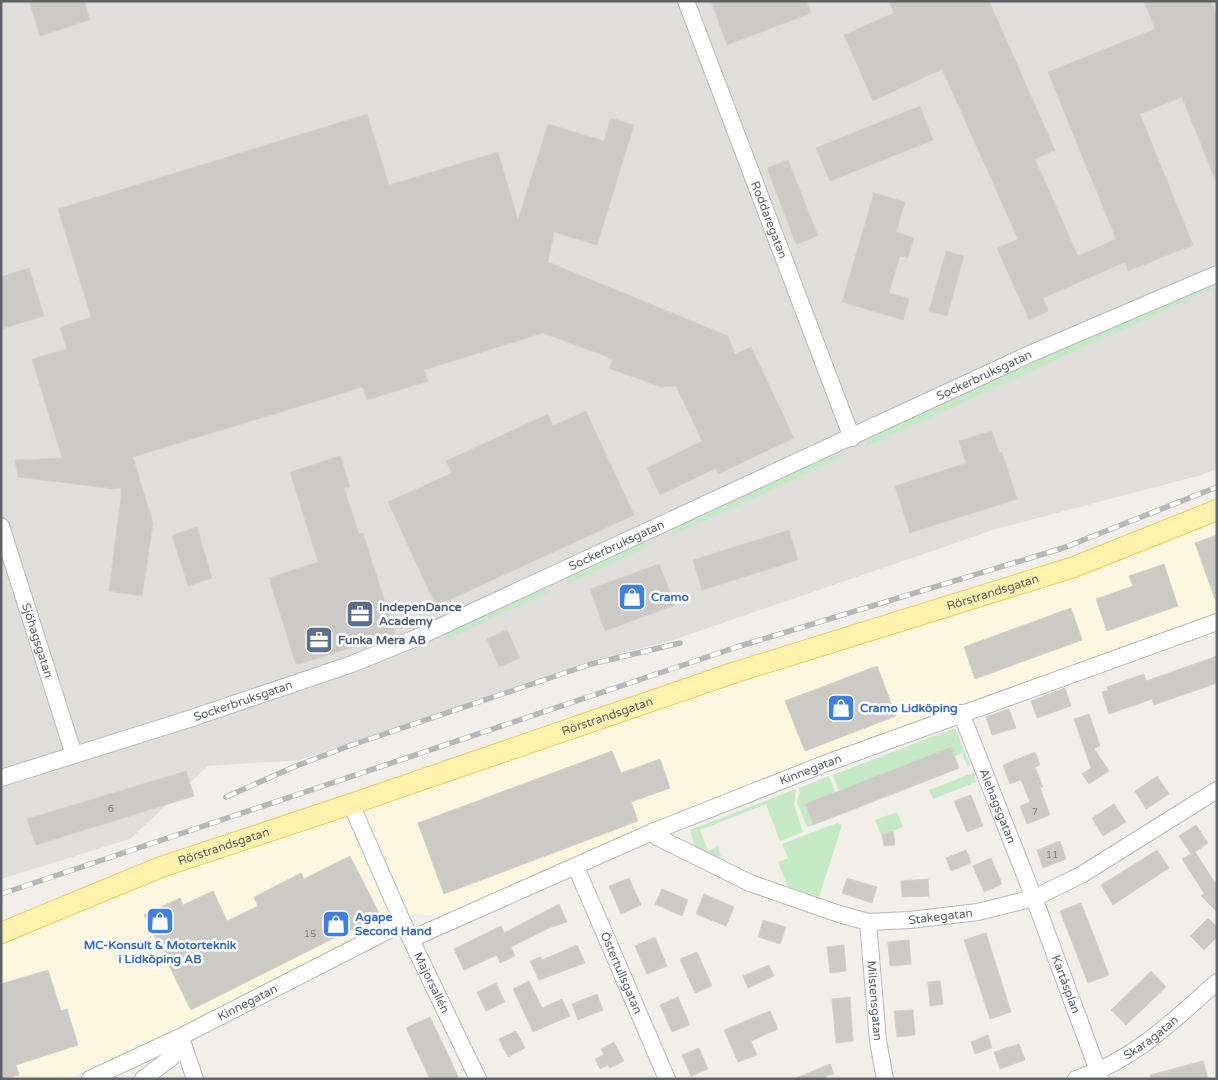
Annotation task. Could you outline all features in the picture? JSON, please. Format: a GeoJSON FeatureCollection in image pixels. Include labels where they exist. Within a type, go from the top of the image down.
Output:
{"type":"FeatureCollection","features":[{"type":"Feature","properties":{"kind":"main road","name":"Rörstrandsgatan"},"geometry":{"type":"LineString","coordinates":[[1,933],[161,867],[736,672],[1074,567],[1217,510]]}},
{"type":"Feature","properties":{"kind":"street","name":"Roddaregatan"},"geometry":{"type":"LineString","coordinates":[[686,1],[852,438]]}},
{"type":"Feature","properties":{"kind":"street","name":"Sockerbruksgatan"},"geometry":{"type":"LineString","coordinates":[[1,778],[189,719],[352,664],[416,638],[852,438],[1032,353],[1217,274]]}},
{"type":"Feature","properties":{"kind":"street","name":"Sjöhagsgatan"},"geometry":{"type":"LineString","coordinates":[[1,526],[74,754]]}},
{"type":"Feature","properties":{"kind":"street","name":"Kinnegatan"},"geometry":{"type":"LineString","coordinates":[[411,939],[652,832],[961,713],[1217,622]]}},
{"type":"Feature","properties":{"kind":"street","name":"Alehagsgatan"},"geometry":{"type":"LineString","coordinates":[[961,713],[1034,898]]}},
{"type":"Feature","properties":{"kind":"street","name":"Stakegatan"},"geometry":{"type":"LineString","coordinates":[[652,832],[680,850],[750,884],[868,922],[941,918],[998,908],[1034,898],[1081,875],[1217,790]]}},
{"type":"Feature","properties":{"kind":"street","name":"Majorsallén"},"geometry":{"type":"LineString","coordinates":[[351,804],[403,923],[478,1079]]}},
{"type":"Feature","properties":{"kind":"street","name":"Östertullsgatan"},"geometry":{"type":"LineString","coordinates":[[576,866],[667,1079]]}},
{"type":"Feature","properties":{"kind":"street","name":"Kartåsplan"},"geometry":{"type":"LineString","coordinates":[[1034,898],[1100,1075]]}},
{"type":"Feature","properties":{"kind":"street","name":"Milstensgatan"},"geometry":{"type":"LineString","coordinates":[[868,922],[878,1041],[885,1079]]}},
{"type":"Feature","properties":{"kind":"street","name":"Kinnegatan"},"geometry":{"type":"LineString","coordinates":[[90,1079],[182,1043],[403,923]]}},
{"type":"Feature","properties":{"kind":"street","name":"Skaragatan"},"geometry":{"type":"LineString","coordinates":[[1076,1079],[1100,1075],[1154,1038],[1217,982]]}},
{"type":"Feature","properties":{"kind":"street"},"geometry":{"type":"LineString","coordinates":[[143,1079],[182,1043],[195,1079]]}},
{"type":"Feature","properties":{"kind":"shaded area"},"geometry":{"type":"Polygon","coordinates":[[[1,1],[1217,1],[1217,469],[1201,475],[996,529],[670,641],[594,660],[300,760],[208,766],[130,839],[1,879],[1,1]]]}},
{"type":"Feature","properties":{"kind":"shaded area"},"geometry":{"type":"Polygon","coordinates":[[[1217,520],[1217,613],[958,705],[823,756],[442,916],[413,914],[176,1030],[68,1079],[1,1079],[1,944],[6,941],[163,877],[222,856],[351,815],[744,680],[1068,579],[1217,520]]]}},
{"type":"Feature","properties":{"kind":"green space"},"geometry":{"type":"Polygon","coordinates":[[[1217,277],[1217,286],[865,447],[868,438],[1217,277]]]}},
{"type":"Feature","properties":{"kind":"green space"},"geometry":{"type":"Polygon","coordinates":[[[833,452],[844,456],[671,536],[671,527],[833,452]]]}},
{"type":"Feature","properties":{"kind":"green space"},"geometry":{"type":"Polygon","coordinates":[[[640,541],[649,546],[567,584],[567,577],[640,541]]]}},
{"type":"Feature","properties":{"kind":"green space"},"geometry":{"type":"Polygon","coordinates":[[[544,586],[551,591],[445,640],[445,631],[544,586]]]}},
{"type":"Feature","properties":{"kind":"green space"},"geometry":{"type":"Polygon","coordinates":[[[955,728],[970,765],[967,766],[962,753],[955,756],[951,747],[839,791],[833,775],[955,728]]]}},
{"type":"Feature","properties":{"kind":"green space"},"geometry":{"type":"Polygon","coordinates":[[[973,773],[976,782],[933,799],[929,790],[973,773]]]}},
{"type":"Feature","properties":{"kind":"green space"},"geometry":{"type":"Polygon","coordinates":[[[829,776],[835,792],[805,805],[813,825],[807,827],[797,802],[800,793],[799,788],[829,776]]]}},
{"type":"Feature","properties":{"kind":"green space"},"geometry":{"type":"Polygon","coordinates":[[[796,789],[794,805],[803,832],[780,841],[766,804],[700,830],[708,851],[718,847],[721,857],[719,860],[695,847],[690,830],[796,789]]]}},
{"type":"Feature","properties":{"kind":"green space"},"geometry":{"type":"Polygon","coordinates":[[[897,812],[903,827],[881,835],[875,820],[897,812]]]}},
{"type":"Feature","properties":{"kind":"green space"},"geometry":{"type":"Polygon","coordinates":[[[837,823],[842,825],[819,897],[788,887],[778,862],[788,858],[782,844],[837,823]]]}},
{"type":"Feature","properties":{"kind":"building"},"geometry":{"type":"Polygon","coordinates":[[[29,1],[84,1],[90,20],[40,36],[29,1]]]}},
{"type":"Feature","properties":{"kind":"building"},"geometry":{"type":"Polygon","coordinates":[[[711,1],[806,1],[811,13],[727,45],[711,1]]]}},
{"type":"Feature","properties":{"kind":"building"},"geometry":{"type":"Polygon","coordinates":[[[889,1],[989,1],[1055,150],[1035,159],[1078,256],[1116,239],[1048,72],[1155,29],[1144,1],[1211,1],[1217,16],[1217,184],[1182,97],[1140,114],[1193,245],[1128,271],[1125,262],[1043,298],[1048,311],[1029,320],[997,248],[1018,239],[942,69],[873,101],[844,35],[894,13],[889,1]]]}},
{"type":"Feature","properties":{"kind":"building"},"geometry":{"type":"Polygon","coordinates":[[[920,106],[933,140],[830,181],[816,148],[920,106]]]}},
{"type":"Feature","properties":{"kind":"building"},"geometry":{"type":"Polygon","coordinates":[[[367,114],[389,185],[498,152],[518,220],[548,124],[604,141],[611,118],[634,125],[597,245],[554,232],[548,262],[728,336],[735,354],[751,347],[794,438],[718,474],[716,468],[660,495],[647,468],[702,441],[676,386],[661,387],[609,368],[613,359],[543,333],[424,370],[428,381],[367,400],[363,387],[133,457],[153,523],[142,596],[109,591],[122,488],[115,489],[18,477],[15,460],[62,458],[32,359],[67,349],[60,327],[91,317],[58,209],[367,114]]]}},
{"type":"Feature","properties":{"kind":"building"},"geometry":{"type":"Polygon","coordinates":[[[788,160],[818,236],[796,244],[767,168],[788,160]]]}},
{"type":"Feature","properties":{"kind":"building"},"geometry":{"type":"Polygon","coordinates":[[[874,193],[905,202],[896,232],[914,238],[908,258],[900,256],[889,293],[909,299],[903,320],[842,302],[874,193]]]}},
{"type":"Feature","properties":{"kind":"building"},"geometry":{"type":"Polygon","coordinates":[[[946,251],[964,256],[947,316],[929,311],[946,251]]]}},
{"type":"Feature","properties":{"kind":"building"},"geometry":{"type":"Polygon","coordinates":[[[29,268],[44,316],[1,329],[1,277],[29,268]]]}},
{"type":"Feature","properties":{"kind":"building"},"geometry":{"type":"Polygon","coordinates":[[[586,411],[634,515],[436,606],[388,502],[452,473],[446,461],[548,414],[553,426],[586,411]]]}},
{"type":"Feature","properties":{"kind":"building"},"geometry":{"type":"Polygon","coordinates":[[[992,431],[999,453],[1002,452],[1017,499],[910,533],[895,486],[966,463],[959,441],[992,431]]]}},
{"type":"Feature","properties":{"kind":"building"},"geometry":{"type":"Polygon","coordinates":[[[340,456],[350,487],[344,488],[359,534],[363,533],[395,634],[296,665],[269,578],[318,562],[290,472],[340,456]]]}},
{"type":"Feature","properties":{"kind":"building"},"geometry":{"type":"Polygon","coordinates":[[[197,527],[212,578],[188,586],[172,535],[197,527]]]}},
{"type":"Feature","properties":{"kind":"building"},"geometry":{"type":"Polygon","coordinates":[[[789,530],[798,560],[702,590],[693,560],[789,530]]]}},
{"type":"Feature","properties":{"kind":"building"},"geometry":{"type":"Polygon","coordinates":[[[1217,535],[1217,599],[1215,599],[1195,543],[1217,535]]]}},
{"type":"Feature","properties":{"kind":"building","name":"Cramo"},"geometry":{"type":"Polygon","coordinates":[[[659,564],[675,605],[605,631],[590,589],[659,564]]]}},
{"type":"Feature","properties":{"kind":"building"},"geometry":{"type":"Polygon","coordinates":[[[1164,564],[1178,606],[1107,631],[1096,599],[1133,586],[1129,576],[1164,564]]]}},
{"type":"Feature","properties":{"kind":"building"},"geometry":{"type":"Polygon","coordinates":[[[1071,608],[1082,640],[975,679],[964,647],[1071,608]]]}},
{"type":"Feature","properties":{"kind":"building"},"geometry":{"type":"Polygon","coordinates":[[[507,630],[520,658],[499,667],[487,639],[507,630]]]}},
{"type":"Feature","properties":{"kind":"building"},"geometry":{"type":"Polygon","coordinates":[[[1217,656],[1217,683],[1154,705],[1152,699],[1109,714],[1102,692],[1108,690],[1107,687],[1144,674],[1146,681],[1217,656]]]}},
{"type":"Feature","properties":{"kind":"building","name":"Cramo Lidköping"},"geometry":{"type":"Polygon","coordinates":[[[877,666],[896,716],[805,751],[785,701],[877,666]]]}},
{"type":"Feature","properties":{"kind":"building"},"geometry":{"type":"Polygon","coordinates":[[[1065,688],[1071,706],[1037,718],[1031,701],[1065,688]]]}},
{"type":"Feature","properties":{"kind":"building"},"geometry":{"type":"Polygon","coordinates":[[[1009,709],[1016,728],[992,735],[986,717],[1009,709]]]}},
{"type":"Feature","properties":{"kind":"building"},"geometry":{"type":"Polygon","coordinates":[[[1089,714],[1100,746],[1094,748],[1109,771],[1089,784],[1082,774],[1091,768],[1074,719],[1089,714]]]}},
{"type":"Feature","properties":{"kind":"building"},"geometry":{"type":"Polygon","coordinates":[[[951,747],[959,768],[813,825],[805,804],[951,747]]]}},
{"type":"Feature","properties":{"kind":"building"},"geometry":{"type":"Polygon","coordinates":[[[612,751],[621,773],[660,759],[670,788],[631,802],[638,821],[444,894],[418,823],[612,751]]]}},
{"type":"Feature","properties":{"kind":"building"},"geometry":{"type":"Polygon","coordinates":[[[1035,752],[1040,765],[1035,767],[1043,787],[1040,788],[1050,815],[1027,824],[1020,806],[1030,802],[1021,780],[1010,784],[1003,765],[1035,752]]]}},
{"type":"Feature","properties":{"kind":"building"},"geometry":{"type":"Polygon","coordinates":[[[186,771],[194,796],[36,845],[27,819],[186,771]]]}},
{"type":"Feature","properties":{"kind":"building"},"geometry":{"type":"Polygon","coordinates":[[[1157,776],[1169,794],[1146,809],[1135,791],[1157,776]]]}},
{"type":"Feature","properties":{"kind":"building"},"geometry":{"type":"Polygon","coordinates":[[[971,795],[983,826],[967,832],[954,801],[971,795]]]}},
{"type":"Feature","properties":{"kind":"building"},"geometry":{"type":"Polygon","coordinates":[[[1114,804],[1126,822],[1103,836],[1092,818],[1114,804]]]}},
{"type":"Feature","properties":{"kind":"building"},"geometry":{"type":"Polygon","coordinates":[[[1196,825],[1208,843],[1195,852],[1217,886],[1217,912],[1201,896],[1204,893],[1182,859],[1193,853],[1191,854],[1179,836],[1196,825]]]}},
{"type":"Feature","properties":{"kind":"building"},"geometry":{"type":"Polygon","coordinates":[[[893,831],[895,845],[884,846],[882,835],[893,831]]]}},
{"type":"Feature","properties":{"kind":"building"},"geometry":{"type":"Polygon","coordinates":[[[1060,841],[1066,859],[1043,868],[1037,850],[1060,841]]]}},
{"type":"Feature","properties":{"kind":"building"},"geometry":{"type":"Polygon","coordinates":[[[966,850],[971,863],[951,871],[946,858],[966,850]]]}},
{"type":"Feature","properties":{"kind":"building"},"geometry":{"type":"Polygon","coordinates":[[[1157,850],[1169,868],[1113,905],[1101,885],[1157,850]]]}},
{"type":"Feature","properties":{"kind":"building"},"geometry":{"type":"Polygon","coordinates":[[[350,856],[380,915],[191,1010],[144,915],[180,898],[183,905],[213,891],[227,921],[258,906],[254,897],[301,873],[304,879],[350,856]]]}},
{"type":"Feature","properties":{"kind":"building"},"geometry":{"type":"Polygon","coordinates":[[[991,858],[1002,884],[984,892],[973,866],[991,858]]]}},
{"type":"Feature","properties":{"kind":"building"},"geometry":{"type":"Polygon","coordinates":[[[629,878],[641,905],[621,914],[609,886],[629,878]]]}},
{"type":"Feature","properties":{"kind":"building"},"geometry":{"type":"Polygon","coordinates":[[[847,878],[877,887],[872,903],[842,893],[847,878]]]}},
{"type":"Feature","properties":{"kind":"building"},"geometry":{"type":"Polygon","coordinates":[[[928,879],[929,896],[902,897],[901,881],[928,879]]]}},
{"type":"Feature","properties":{"kind":"building"},"geometry":{"type":"Polygon","coordinates":[[[662,889],[688,900],[682,916],[655,904],[662,889]]]}},
{"type":"Feature","properties":{"kind":"building"},"geometry":{"type":"Polygon","coordinates":[[[704,894],[734,907],[726,926],[696,914],[704,894]]]}},
{"type":"Feature","properties":{"kind":"building"},"geometry":{"type":"Polygon","coordinates":[[[1081,903],[1109,975],[1088,983],[1060,911],[1081,903]]]}},
{"type":"Feature","properties":{"kind":"building"},"geometry":{"type":"Polygon","coordinates":[[[559,904],[567,922],[549,928],[511,947],[515,956],[500,963],[497,955],[464,970],[454,949],[501,926],[504,933],[559,904]]]}},
{"type":"Feature","properties":{"kind":"building"},"geometry":{"type":"Polygon","coordinates":[[[1208,918],[1217,927],[1217,937],[1204,950],[1190,936],[1208,918]]]}},
{"type":"Feature","properties":{"kind":"building"},"geometry":{"type":"Polygon","coordinates":[[[763,920],[786,927],[780,944],[758,937],[763,920]]]}},
{"type":"Feature","properties":{"kind":"building"},"geometry":{"type":"Polygon","coordinates":[[[986,933],[1011,1012],[990,1019],[964,940],[986,933]]]}},
{"type":"Feature","properties":{"kind":"building"},"geometry":{"type":"Polygon","coordinates":[[[655,937],[667,966],[647,974],[635,946],[655,937]]]}},
{"type":"Feature","properties":{"kind":"building"},"geometry":{"type":"Polygon","coordinates":[[[909,940],[911,964],[890,966],[888,942],[909,940]]]}},
{"type":"Feature","properties":{"kind":"building"},"geometry":{"type":"Polygon","coordinates":[[[577,945],[585,963],[539,980],[530,961],[541,957],[542,960],[577,945]]]}},
{"type":"Feature","properties":{"kind":"building"},"geometry":{"type":"Polygon","coordinates":[[[844,945],[846,971],[830,973],[827,947],[844,945]]]}},
{"type":"Feature","properties":{"kind":"building"},"geometry":{"type":"Polygon","coordinates":[[[697,952],[712,986],[695,993],[680,959],[697,952]]]}},
{"type":"Feature","properties":{"kind":"building"},"geometry":{"type":"Polygon","coordinates":[[[769,965],[774,976],[748,988],[743,976],[769,965]]]}},
{"type":"Feature","properties":{"kind":"building"},"geometry":{"type":"Polygon","coordinates":[[[48,970],[61,1011],[67,1009],[78,1045],[16,1065],[19,1075],[1,1079],[1,984],[48,970]]]}},
{"type":"Feature","properties":{"kind":"building"},"geometry":{"type":"Polygon","coordinates":[[[1151,971],[1166,987],[1126,1025],[1111,1010],[1151,971]]]}},
{"type":"Feature","properties":{"kind":"building"},"geometry":{"type":"Polygon","coordinates":[[[529,981],[542,1008],[562,999],[570,1016],[533,1032],[513,989],[529,981]]]}},
{"type":"Feature","properties":{"kind":"building"},"geometry":{"type":"Polygon","coordinates":[[[940,981],[943,1004],[930,1006],[928,982],[940,981]]]}},
{"type":"Feature","properties":{"kind":"building"},"geometry":{"type":"Polygon","coordinates":[[[496,983],[505,1002],[486,1011],[477,992],[496,983]]]}},
{"type":"Feature","properties":{"kind":"building"},"geometry":{"type":"Polygon","coordinates":[[[597,994],[603,1010],[578,1020],[572,1004],[597,994]]]}},
{"type":"Feature","properties":{"kind":"building"},"geometry":{"type":"Polygon","coordinates":[[[678,997],[690,1025],[672,1032],[660,1005],[678,997]]]}},
{"type":"Feature","properties":{"kind":"building"},"geometry":{"type":"Polygon","coordinates":[[[850,997],[853,1041],[836,1043],[832,999],[850,997]]]}},
{"type":"Feature","properties":{"kind":"building"},"geometry":{"type":"Polygon","coordinates":[[[913,1010],[915,1035],[897,1037],[894,1011],[913,1010]]]}},
{"type":"Feature","properties":{"kind":"building"},"geometry":{"type":"Polygon","coordinates":[[[770,1011],[778,1029],[751,1041],[757,1055],[738,1062],[724,1030],[770,1011]]]}},
{"type":"Feature","properties":{"kind":"building"},"geometry":{"type":"Polygon","coordinates":[[[430,1017],[459,1079],[430,1079],[406,1028],[430,1017]]]}},
{"type":"Feature","properties":{"kind":"building"},"geometry":{"type":"Polygon","coordinates":[[[516,1031],[525,1048],[508,1057],[499,1039],[516,1031]]]}},
{"type":"Feature","properties":{"kind":"building"},"geometry":{"type":"Polygon","coordinates":[[[988,1035],[992,1048],[975,1054],[971,1042],[988,1035]]]}},
{"type":"Feature","properties":{"kind":"building"},"geometry":{"type":"Polygon","coordinates":[[[614,1042],[624,1061],[610,1068],[608,1065],[600,1069],[595,1059],[604,1055],[601,1049],[614,1042]]]}},
{"type":"Feature","properties":{"kind":"building"},"geometry":{"type":"Polygon","coordinates":[[[1019,1044],[1025,1060],[1000,1069],[994,1052],[1019,1044]]]}},
{"type":"Feature","properties":{"kind":"building"},"geometry":{"type":"Polygon","coordinates":[[[699,1048],[708,1069],[691,1076],[682,1055],[699,1048]]]}},
{"type":"Feature","properties":{"kind":"building"},"geometry":{"type":"Polygon","coordinates":[[[1203,1061],[1208,1079],[1151,1079],[1150,1075],[1203,1061]]]}},
{"type":"Feature","properties":{"kind":"building"},"geometry":{"type":"Polygon","coordinates":[[[830,1064],[834,1074],[826,1076],[827,1079],[794,1079],[830,1064]]]}},
{"type":"Feature","properties":{"kind":"railway"},"geometry":{"type":"LineString","coordinates":[[1,894],[737,647],[1063,548],[1217,487]]}},
{"type":"Feature","properties":{"kind":"railway"},"geometry":{"type":"LineString","coordinates":[[226,797],[296,766],[346,747],[591,664],[680,643]]}},
{"type":"Feature","properties":{"kind":"place","name":"Cramo"},"geometry":{"type":"Point","coordinates":[632,597]}},
{"type":"Feature","properties":{"kind":"place","name":"IndepenDance Academy"},"geometry":{"type":"Point","coordinates":[360,614]}},
{"type":"Feature","properties":{"kind":"place","name":"Funka Mera AB"},"geometry":{"type":"Point","coordinates":[319,640]}},
{"type":"Feature","properties":{"kind":"place","name":"Cramo Lidköping"},"geometry":{"type":"Point","coordinates":[841,708]}},
{"type":"Feature","properties":{"kind":"place","name":"MC-Konsult & Motorteknik i Lidköping AB"},"geometry":{"type":"Point","coordinates":[160,921]}},
{"type":"Feature","properties":{"kind":"place","name":"Agape Second Hand"},"geometry":{"type":"Point","coordinates":[336,924]}}]}
